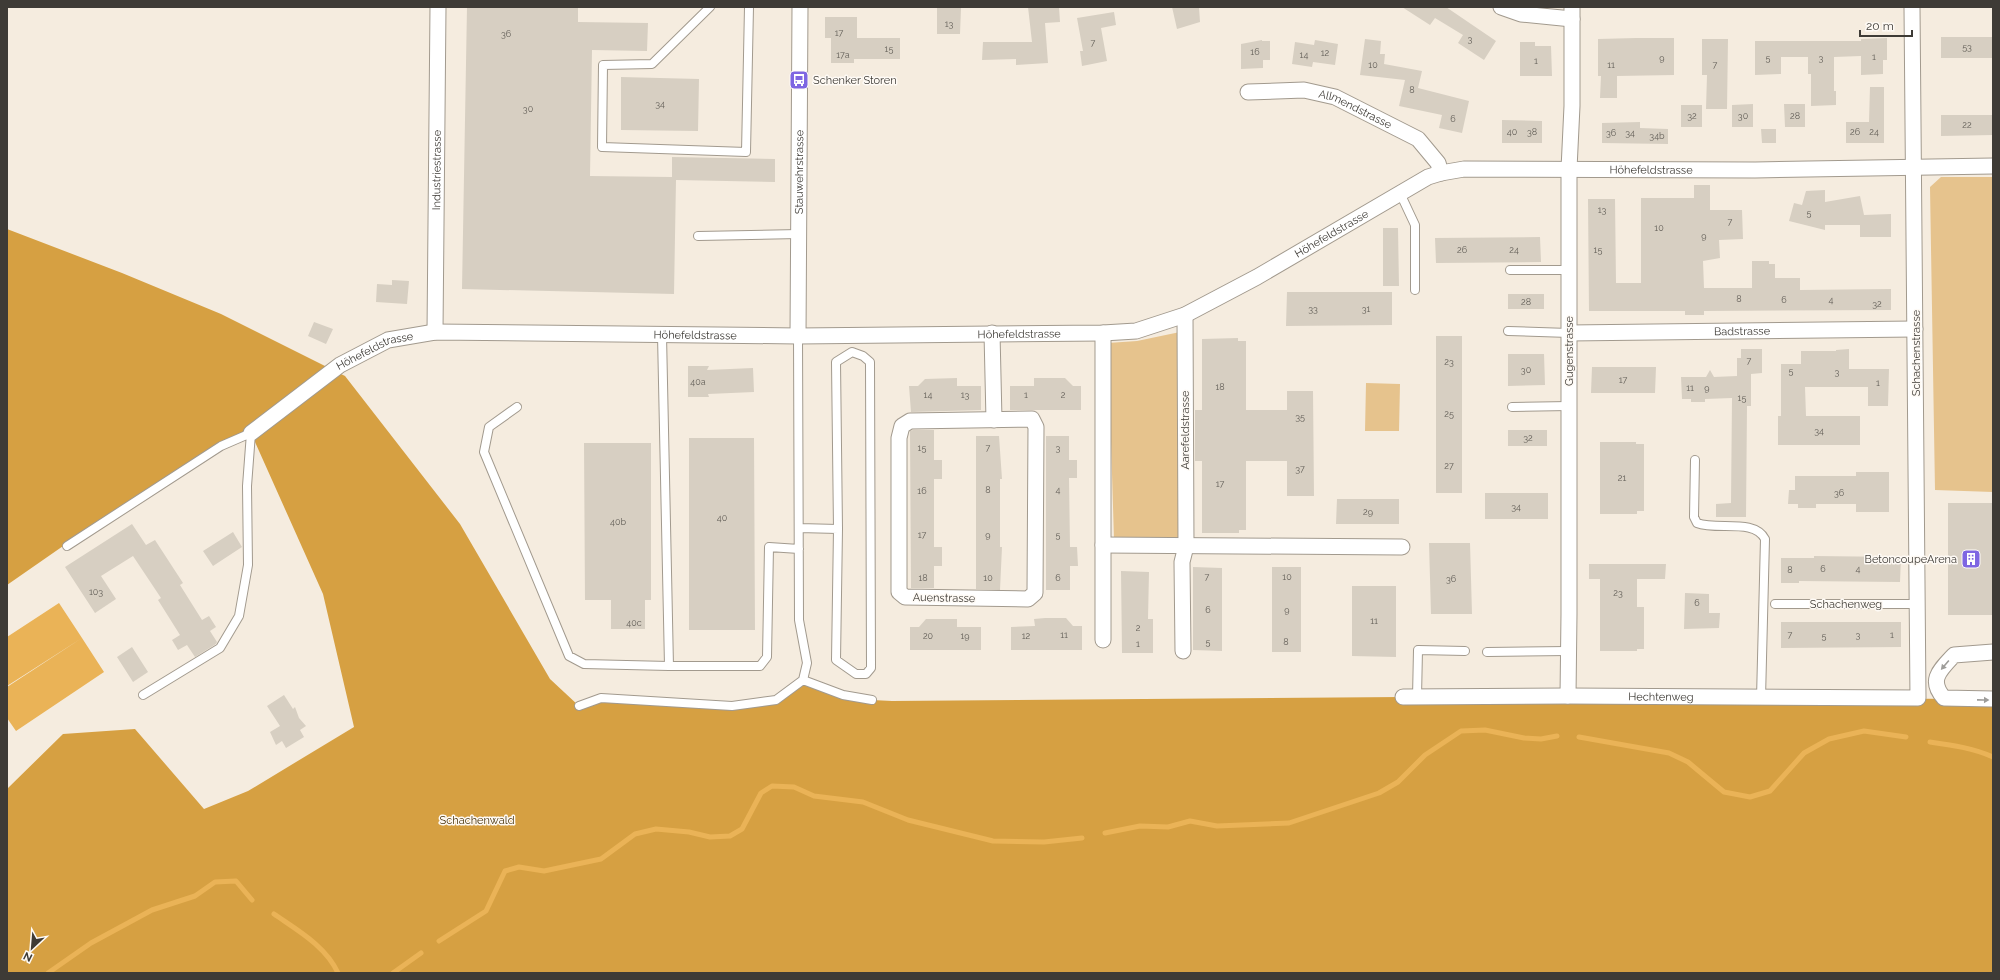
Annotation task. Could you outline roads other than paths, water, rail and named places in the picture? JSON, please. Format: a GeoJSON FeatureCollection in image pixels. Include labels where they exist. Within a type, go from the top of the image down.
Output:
{"type":"FeatureCollection","features":[{"type":"Feature","properties":{"kind":"street","name":"Industriestrasse"},"geometry":{"type":"LineString","coordinates":[[434,332],[438,7]]}},
{"type":"Feature","properties":{"kind":"street","name":"Stauwehrstrasse"},"geometry":{"type":"LineString","coordinates":[[798,336],[800,7]]}},
{"type":"Feature","properties":{"kind":"street"},"geometry":{"type":"LineString","coordinates":[[1501,7],[1521,14],[1572,13]]}},
{"type":"Feature","properties":{"kind":"street","name":"Schachenstrasse"},"geometry":{"type":"LineString","coordinates":[[1912,7],[1918,698]]}},
{"type":"Feature","properties":{"kind":"street","name":"Gugenstrasse"},"geometry":{"type":"LineString","coordinates":[[1568,696],[1568,270],[1569,169],[1572,106],[1572,13]]}},
{"type":"Feature","properties":{"kind":"street","name":"Allmendstrasse"},"geometry":{"type":"LineString","coordinates":[[1248,92],[1304,90],[1335,97],[1418,139],[1438,163],[1441,173]]}},
{"type":"Feature","properties":{"kind":"street","name":"Höhefeldstrasse"},"geometry":{"type":"LineString","coordinates":[[251,433],[340,364],[388,340],[434,332],[798,336],[1103,333],[1136,331],[1185,315],[1257,277],[1400,193],[1428,178],[1441,173],[1470,169],[1755,170],[1914,166],[1993,166]]}},
{"type":"Feature","properties":{"kind":"street","name":"Aarefeldstrasse"},"geometry":{"type":"LineString","coordinates":[[1183,651],[1182,562],[1186,546],[1185,315]]}},
{"type":"Feature","properties":{"kind":"street","name":"Badstrasse"},"geometry":{"type":"LineString","coordinates":[[1569,333],[1915,329]]}},
{"type":"Feature","properties":{"kind":"street"},"geometry":{"type":"LineString","coordinates":[[992,333],[994,420]]}},
{"type":"Feature","properties":{"kind":"street"},"geometry":{"type":"LineString","coordinates":[[1103,333],[1103,640]]}},
{"type":"Feature","properties":{"kind":"street","name":"Auenstrasse"},"geometry":{"type":"LineString","coordinates":[[994,420],[1032,420],[1036,427],[1035,593],[1028,599],[905,597],[899,592],[899,438],[902,426],[910,421],[994,420]]}},
{"type":"Feature","properties":{"kind":"street"},"geometry":{"type":"LineString","coordinates":[[1103,545],[1402,548]]}},
{"type":"Feature","properties":{"kind":"street"},"geometry":{"type":"LineString","coordinates":[[1993,652],[1954,654],[1941,668],[1936,680],[1937,690],[1944,698],[1993,699]]}},
{"type":"Feature","properties":{"kind":"street","name":"Hechtenweg"},"geometry":{"type":"LineString","coordinates":[[1410,697],[1568,696],[1918,698]]}},
{"type":"Feature","properties":{"kind":"lane"},"geometry":{"type":"LineString","coordinates":[[710,7],[652,64],[603,65],[602,146],[746,152],[749,7]]}},
{"type":"Feature","properties":{"kind":"lane"},"geometry":{"type":"LineString","coordinates":[[1400,193],[1415,225],[1415,290]]}},
{"type":"Feature","properties":{"kind":"lane"},"geometry":{"type":"LineString","coordinates":[[698,236],[799,234]]}},
{"type":"Feature","properties":{"kind":"lane"},"geometry":{"type":"LineString","coordinates":[[1510,270],[1568,270]]}},
{"type":"Feature","properties":{"kind":"lane"},"geometry":{"type":"LineString","coordinates":[[1508,331],[1569,333]]}},
{"type":"Feature","properties":{"kind":"lane"},"geometry":{"type":"LineString","coordinates":[[662,335],[669,666]]}},
{"type":"Feature","properties":{"kind":"lane"},"geometry":{"type":"LineString","coordinates":[[579,706],[601,698],[732,706],[776,700],[804,680],[807,663],[799,620],[798,336]]}},
{"type":"Feature","properties":{"kind":"lane"},"geometry":{"type":"LineString","coordinates":[[852,352],[863,356],[870,362],[871,668],[866,674],[856,674],[836,660],[838,529],[836,362],[852,352]]}},
{"type":"Feature","properties":{"kind":"lane"},"geometry":{"type":"LineString","coordinates":[[1512,407],[1569,406]]}},
{"type":"Feature","properties":{"kind":"lane"},"geometry":{"type":"LineString","coordinates":[[517,407],[490,427],[484,452],[569,656],[584,664],[760,666],[767,657],[769,547],[799,548]]}},
{"type":"Feature","properties":{"kind":"lane"},"geometry":{"type":"LineString","coordinates":[[143,695],[220,648],[239,616],[248,565],[248,486],[251,433]]}},
{"type":"Feature","properties":{"kind":"lane","name":"Höhefeldstrasse"},"geometry":{"type":"LineString","coordinates":[[67,546],[221,446],[251,433]]}},
{"type":"Feature","properties":{"kind":"lane"},"geometry":{"type":"LineString","coordinates":[[1695,460],[1694,517],[1697,523],[1706,527],[1752,527],[1761,532],[1765,538],[1760,698]]}},
{"type":"Feature","properties":{"kind":"lane"},"geometry":{"type":"LineString","coordinates":[[799,528],[838,529]]}},
{"type":"Feature","properties":{"kind":"lane","name":"Schachenweg"},"geometry":{"type":"LineString","coordinates":[[1775,604],[1918,604]]}},
{"type":"Feature","properties":{"kind":"lane"},"geometry":{"type":"LineString","coordinates":[[1410,697],[1418,650],[1465,651]]}},
{"type":"Feature","properties":{"kind":"lane"},"geometry":{"type":"LineString","coordinates":[[1487,652],[1568,652]]}},
{"type":"Feature","properties":{"kind":"lane"},"geometry":{"type":"LineString","coordinates":[[804,680],[843,695],[872,700]]}},
{"type":"Feature","properties":{"kind":"waterway"},"geometry":{"type":"LineString","coordinates":[[1105,833],[1140,826],[1168,827],[1190,821],[1217,826],[1289,823],[1379,793],[1398,782],[1425,755],[1461,731],[1485,730],[1524,738],[1541,739],[1557,736]]}},
{"type":"Feature","properties":{"kind":"waterway"},"geometry":{"type":"LineString","coordinates":[[1579,737],[1669,753],[1688,762],[1724,792],[1750,797],[1770,791],[1804,753],[1829,739],[1864,731],[1906,737]]}},
{"type":"Feature","properties":{"kind":"waterway"},"geometry":{"type":"LineString","coordinates":[[1930,742],[1970,749],[1993,757]]}},
{"type":"Feature","properties":{"kind":"waterway"},"geometry":{"type":"LineString","coordinates":[[439,941],[486,911],[505,871],[519,867],[544,871],[601,859],[635,834],[656,829],[689,832],[710,837],[730,836],[742,829],[761,793],[772,786],[794,787],[814,796],[863,802],[908,820],[993,841],[1044,842],[1082,838]]}},
{"type":"Feature","properties":{"kind":"waterway"},"geometry":{"type":"LineString","coordinates":[[48,973],[91,943],[152,910],[195,896],[215,882],[236,881],[252,900]]}},
{"type":"Feature","properties":{"kind":"waterway"},"geometry":{"type":"LineString","coordinates":[[274,914],[319,947],[333,963],[338,973]]}},
{"type":"Feature","properties":{"kind":"waterway"},"geometry":{"type":"LineString","coordinates":[[393,973],[421,953]]}},
{"type":"Feature","properties":{"kind":"place","name":"Schenker Storen"},"geometry":{"type":"Point","coordinates":[799,80]}},
{"type":"Feature","properties":{"kind":"place","name":"BetoncoupeArena"},"geometry":{"type":"Point","coordinates":[1971,559]}},
{"type":"Feature","properties":{"kind":"park label","name":"Schachenwald"},"geometry":{"type":"Point","coordinates":[477,820]}}]}
